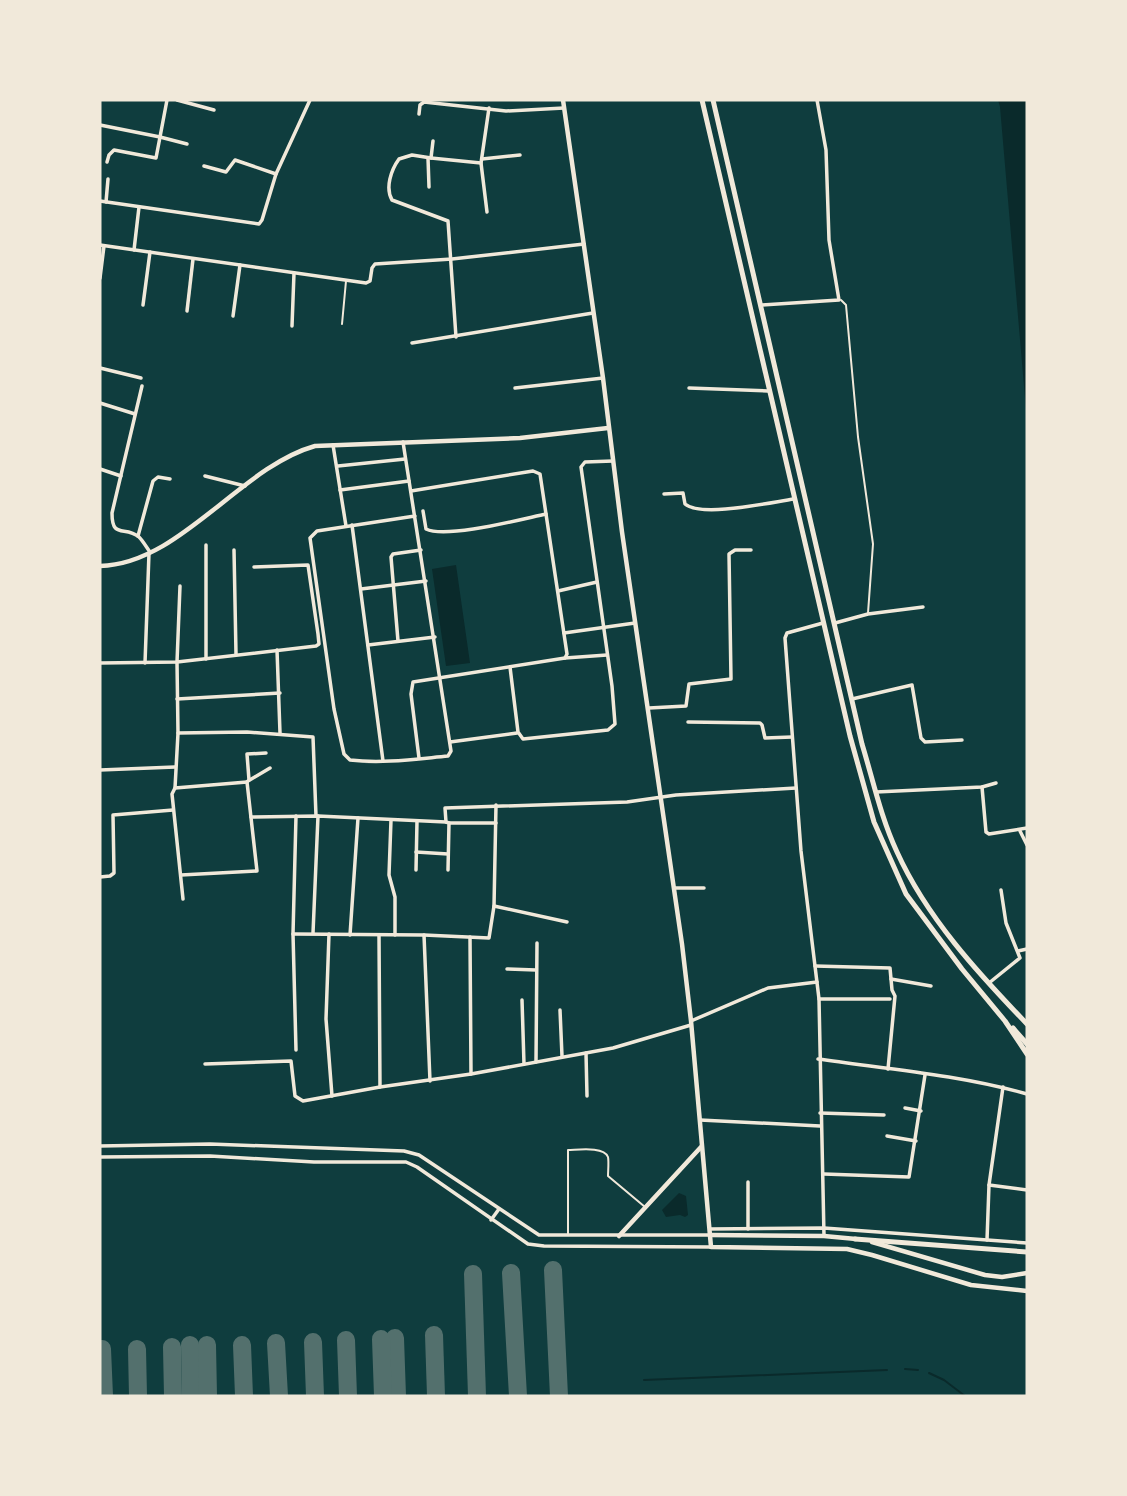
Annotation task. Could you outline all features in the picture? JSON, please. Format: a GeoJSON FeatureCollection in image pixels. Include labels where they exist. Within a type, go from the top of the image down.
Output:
{"type":"FeatureCollection","features":[{"type":"Feature","properties":{"kind":"highway"},"geometry":{"type":"LineString","coordinates":[[702,100],[768,391],[867,801],[881,842],[896,875],[927,924],[1005,1021],[1027,1044]]}},
{"type":"Feature","properties":{"kind":"highway"},"geometry":{"type":"LineString","coordinates":[[713,100],[852,699],[891,839],[916,888],[941,925],[1027,1026]]}},
{"type":"Feature","properties":{"kind":"highway"},"geometry":{"type":"LineString","coordinates":[[758,344],[770,341]]}},
{"type":"Feature","properties":{"kind":"highway"},"geometry":{"type":"LineString","coordinates":[[1005,1021],[1027,1055]]}},
{"type":"Feature","properties":{"kind":"highway"},"geometry":{"type":"LineString","coordinates":[[855,1238],[880,1236],[1027,1252]]}},
{"type":"Feature","properties":{"kind":"main road"},"geometry":{"type":"LineString","coordinates":[[563,100],[674,888],[691,1023],[710,1247],[847,1250],[971,1285],[1027,1291]]}},
{"type":"Feature","properties":{"kind":"main road"},"geometry":{"type":"LineString","coordinates":[[100,566],[149,553],[300,451],[333,444],[520,438],[608,428]]}},
{"type":"Feature","properties":{"kind":"main road"},"geometry":{"type":"LineString","coordinates":[[619,1236],[701,1146]]}},
{"type":"Feature","properties":{"kind":"main road"},"geometry":{"type":"LineString","coordinates":[[710,1232],[855,1238],[985,1275],[1002,1277],[1027,1273]]}},
{"type":"Feature","properties":{"kind":"street"},"geometry":{"type":"LineString","coordinates":[[107,162],[111,152],[116,150],[156,158],[167,100]]}},
{"type":"Feature","properties":{"kind":"street"},"geometry":{"type":"LineString","coordinates":[[177,100],[214,110]]}},
{"type":"Feature","properties":{"kind":"street"},"geometry":{"type":"LineString","coordinates":[[100,201],[254,225],[262,220],[276,174],[310,100]]}},
{"type":"Feature","properties":{"kind":"street"},"geometry":{"type":"LineString","coordinates":[[762,305],[839,300],[829,240],[826,150],[817,100]]}},
{"type":"Feature","properties":{"kind":"street"},"geometry":{"type":"LineString","coordinates":[[419,114],[420,105],[424,102],[506,111],[564,108]]}},
{"type":"Feature","properties":{"kind":"street"},"geometry":{"type":"LineString","coordinates":[[487,212],[481,161],[489,108]]}},
{"type":"Feature","properties":{"kind":"street"},"geometry":{"type":"LineString","coordinates":[[100,125],[187,144]]}},
{"type":"Feature","properties":{"kind":"street"},"geometry":{"type":"LineString","coordinates":[[429,187],[433,141]]}},
{"type":"Feature","properties":{"kind":"street"},"geometry":{"type":"LineString","coordinates":[[456,337],[447,220],[392,200],[391,175],[399,159],[408,155],[481,161],[520,155]]}},
{"type":"Feature","properties":{"kind":"street"},"geometry":{"type":"LineString","coordinates":[[204,166],[226,172],[234,160],[276,174]]}},
{"type":"Feature","properties":{"kind":"street"},"geometry":{"type":"LineString","coordinates":[[106,202],[108,179]]}},
{"type":"Feature","properties":{"kind":"street"},"geometry":{"type":"LineString","coordinates":[[134,250],[139,207]]}},
{"type":"Feature","properties":{"kind":"street"},"geometry":{"type":"LineString","coordinates":[[100,278],[102,245],[366,283],[370,281],[375,264],[452,259],[584,244]]}},
{"type":"Feature","properties":{"kind":"street"},"geometry":{"type":"LineString","coordinates":[[143,305],[149,252]]}},
{"type":"Feature","properties":{"kind":"street"},"geometry":{"type":"LineString","coordinates":[[187,311],[193,259]]}},
{"type":"Feature","properties":{"kind":"street"},"geometry":{"type":"LineString","coordinates":[[233,316],[240,265]]}},
{"type":"Feature","properties":{"kind":"street"},"geometry":{"type":"LineString","coordinates":[[292,326],[294,273]]}},
{"type":"Feature","properties":{"kind":"street"},"geometry":{"type":"LineString","coordinates":[[412,344],[593,313]]}},
{"type":"Feature","properties":{"kind":"street"},"geometry":{"type":"LineString","coordinates":[[100,368],[141,378]]}},
{"type":"Feature","properties":{"kind":"street"},"geometry":{"type":"LineString","coordinates":[[515,388],[603,378]]}},
{"type":"Feature","properties":{"kind":"street"},"geometry":{"type":"LineString","coordinates":[[142,386],[112,513],[112,525],[114,529],[138,536],[149,553],[145,664]]}},
{"type":"Feature","properties":{"kind":"street"},"geometry":{"type":"LineString","coordinates":[[690,388],[768,391]]}},
{"type":"Feature","properties":{"kind":"street"},"geometry":{"type":"LineString","coordinates":[[100,403],[135,414]]}},
{"type":"Feature","properties":{"kind":"street"},"geometry":{"type":"LineString","coordinates":[[402,442],[421,550],[435,637],[451,751],[448,756],[383,761],[346,759],[334,709],[310,538],[317,531],[415,516]]}},
{"type":"Feature","properties":{"kind":"street"},"geometry":{"type":"LineString","coordinates":[[333,444],[346,526]]}},
{"type":"Feature","properties":{"kind":"street"},"geometry":{"type":"LineString","coordinates":[[337,466],[405,459]]}},
{"type":"Feature","properties":{"kind":"street"},"geometry":{"type":"LineString","coordinates":[[510,667],[518,733],[526,740],[612,727],[615,720],[581,467],[585,462],[613,461]]}},
{"type":"Feature","properties":{"kind":"street"},"geometry":{"type":"LineString","coordinates":[[100,469],[121,476]]}},
{"type":"Feature","properties":{"kind":"street"},"geometry":{"type":"LineString","coordinates":[[411,491],[533,471],[540,474],[567,654],[565,658]]}},
{"type":"Feature","properties":{"kind":"street"},"geometry":{"type":"LineString","coordinates":[[205,476],[245,486]]}},
{"type":"Feature","properties":{"kind":"street"},"geometry":{"type":"LineString","coordinates":[[138,536],[153,481],[158,477],[170,479]]}},
{"type":"Feature","properties":{"kind":"street"},"geometry":{"type":"LineString","coordinates":[[340,490],[409,481]]}},
{"type":"Feature","properties":{"kind":"street"},"geometry":{"type":"LineString","coordinates":[[664,494],[683,493],[685,504],[692,508],[739,509],[796,499]]}},
{"type":"Feature","properties":{"kind":"street"},"geometry":{"type":"LineString","coordinates":[[423,511],[426,529],[435,532],[477,528],[546,514]]}},
{"type":"Feature","properties":{"kind":"street"},"geometry":{"type":"LineString","coordinates":[[352,525],[383,761]]}},
{"type":"Feature","properties":{"kind":"street"},"geometry":{"type":"LineString","coordinates":[[206,545],[206,659]]}},
{"type":"Feature","properties":{"kind":"street"},"geometry":{"type":"LineString","coordinates":[[234,550],[236,654]]}},
{"type":"Feature","properties":{"kind":"street"},"geometry":{"type":"LineString","coordinates":[[398,641],[391,556],[421,550]]}},
{"type":"Feature","properties":{"kind":"street"},"geometry":{"type":"LineString","coordinates":[[649,708],[686,706],[689,684],[731,679],[729,554],[735,550],[751,550]]}},
{"type":"Feature","properties":{"kind":"street"},"geometry":{"type":"LineString","coordinates":[[100,663],[177,662],[316,646],[319,643],[308,565],[254,567]]}},
{"type":"Feature","properties":{"kind":"street"},"geometry":{"type":"LineString","coordinates":[[361,589],[426,581]]}},
{"type":"Feature","properties":{"kind":"street"},"geometry":{"type":"LineString","coordinates":[[558,591],[597,582]]}},
{"type":"Feature","properties":{"kind":"street"},"geometry":{"type":"LineString","coordinates":[[180,586],[178,733],[175,788],[172,792],[183,899]]}},
{"type":"Feature","properties":{"kind":"street"},"geometry":{"type":"LineString","coordinates":[[835,622],[868,614],[923,607]]}},
{"type":"Feature","properties":{"kind":"street"},"geometry":{"type":"LineString","coordinates":[[824,1236],[824,1174],[818,1059],[819,999],[796,788],[785,635],[825,622]]}},
{"type":"Feature","properties":{"kind":"street"},"geometry":{"type":"LineString","coordinates":[[564,633],[635,624]]}},
{"type":"Feature","properties":{"kind":"street"},"geometry":{"type":"LineString","coordinates":[[318,634],[324,633]]}},
{"type":"Feature","properties":{"kind":"street"},"geometry":{"type":"LineString","coordinates":[[368,645],[435,637]]}},
{"type":"Feature","properties":{"kind":"street"},"geometry":{"type":"LineString","coordinates":[[277,650],[280,733]]}},
{"type":"Feature","properties":{"kind":"street"},"geometry":{"type":"LineString","coordinates":[[419,758],[411,684],[420,679],[565,658],[607,655]]}},
{"type":"Feature","properties":{"kind":"street"},"geometry":{"type":"LineString","coordinates":[[852,699],[912,685],[925,742],[962,740]]}},
{"type":"Feature","properties":{"kind":"street"},"geometry":{"type":"LineString","coordinates":[[177,698],[279,693]]}},
{"type":"Feature","properties":{"kind":"street"},"geometry":{"type":"LineString","coordinates":[[688,722],[760,723],[765,738],[792,737]]}},
{"type":"Feature","properties":{"kind":"street"},"geometry":{"type":"LineString","coordinates":[[178,733],[280,733],[314,737],[317,816],[313,933]]}},
{"type":"Feature","properties":{"kind":"street"},"geometry":{"type":"LineString","coordinates":[[450,742],[518,733]]}},
{"type":"Feature","properties":{"kind":"street"},"geometry":{"type":"LineString","coordinates":[[180,875],[256,872],[247,754],[266,753]]}},
{"type":"Feature","properties":{"kind":"street"},"geometry":{"type":"LineString","coordinates":[[100,770],[175,767]]}},
{"type":"Feature","properties":{"kind":"street"},"geometry":{"type":"LineString","coordinates":[[175,788],[248,781],[270,768]]}},
{"type":"Feature","properties":{"kind":"street"},"geometry":{"type":"LineString","coordinates":[[876,792],[982,787],[996,783]]}},
{"type":"Feature","properties":{"kind":"street"},"geometry":{"type":"LineString","coordinates":[[982,787],[986,832],[1020,831],[1027,828]]}},
{"type":"Feature","properties":{"kind":"street"},"geometry":{"type":"LineString","coordinates":[[447,870],[445,808],[627,802],[796,788]]}},
{"type":"Feature","properties":{"kind":"street"},"geometry":{"type":"LineString","coordinates":[[293,934],[490,937],[494,906],[496,805]]}},
{"type":"Feature","properties":{"kind":"street"},"geometry":{"type":"LineString","coordinates":[[100,877],[114,873],[113,816],[173,810]]}},
{"type":"Feature","properties":{"kind":"street"},"geometry":{"type":"LineString","coordinates":[[296,816],[293,934],[296,1050]]}},
{"type":"Feature","properties":{"kind":"street"},"geometry":{"type":"LineString","coordinates":[[251,817],[317,816],[496,823]]}},
{"type":"Feature","properties":{"kind":"street"},"geometry":{"type":"LineString","coordinates":[[350,935],[358,818]]}},
{"type":"Feature","properties":{"kind":"street"},"geometry":{"type":"LineString","coordinates":[[391,820],[389,875],[395,897],[395,934]]}},
{"type":"Feature","properties":{"kind":"street"},"geometry":{"type":"LineString","coordinates":[[416,870],[417,821]]}},
{"type":"Feature","properties":{"kind":"street"},"geometry":{"type":"LineString","coordinates":[[1020,831],[1027,845]]}},
{"type":"Feature","properties":{"kind":"street"},"geometry":{"type":"LineString","coordinates":[[416,852],[448,854]]}},
{"type":"Feature","properties":{"kind":"street"},"geometry":{"type":"LineString","coordinates":[[674,888],[704,888]]}},
{"type":"Feature","properties":{"kind":"street"},"geometry":{"type":"LineString","coordinates":[[989,983],[1019,960],[1006,923],[1001,890]]}},
{"type":"Feature","properties":{"kind":"street"},"geometry":{"type":"LineString","coordinates":[[494,906],[566,922]]}},
{"type":"Feature","properties":{"kind":"street"},"geometry":{"type":"LineString","coordinates":[[329,933],[326,1019],[331,1096]]}},
{"type":"Feature","properties":{"kind":"street"},"geometry":{"type":"LineString","coordinates":[[379,935],[380,1087]]}},
{"type":"Feature","properties":{"kind":"street"},"geometry":{"type":"LineString","coordinates":[[424,935],[430,1081]]}},
{"type":"Feature","properties":{"kind":"street"},"geometry":{"type":"LineString","coordinates":[[470,937],[471,1074]]}},
{"type":"Feature","properties":{"kind":"street"},"geometry":{"type":"LineString","coordinates":[[536,1062],[537,943]]}},
{"type":"Feature","properties":{"kind":"street"},"geometry":{"type":"LineString","coordinates":[[1018,951],[1027,949]]}},
{"type":"Feature","properties":{"kind":"street"},"geometry":{"type":"LineString","coordinates":[[815,966],[890,968],[895,996],[888,1069]]}},
{"type":"Feature","properties":{"kind":"street"},"geometry":{"type":"LineString","coordinates":[[507,969],[536,970]]}},
{"type":"Feature","properties":{"kind":"street"},"geometry":{"type":"LineString","coordinates":[[891,979],[931,986]]}},
{"type":"Feature","properties":{"kind":"street"},"geometry":{"type":"LineString","coordinates":[[205,1064],[291,1061],[296,1097],[303,1101],[471,1074],[640,1041],[691,1023],[768,988],[817,982]]}},
{"type":"Feature","properties":{"kind":"street"},"geometry":{"type":"LineString","coordinates":[[819,999],[890,999]]}},
{"type":"Feature","properties":{"kind":"street"},"geometry":{"type":"LineString","coordinates":[[522,1000],[524,1064]]}},
{"type":"Feature","properties":{"kind":"street"},"geometry":{"type":"LineString","coordinates":[[560,1010],[562,1056]]}},
{"type":"Feature","properties":{"kind":"street"},"geometry":{"type":"LineString","coordinates":[[586,1053],[587,1096]]}},
{"type":"Feature","properties":{"kind":"street"},"geometry":{"type":"LineString","coordinates":[[818,1059],[1003,1087],[1027,1094]]}},
{"type":"Feature","properties":{"kind":"street"},"geometry":{"type":"LineString","coordinates":[[824,1174],[909,1177],[925,1075]]}},
{"type":"Feature","properties":{"kind":"street"},"geometry":{"type":"LineString","coordinates":[[988,1240],[989,1185],[1003,1087]]}},
{"type":"Feature","properties":{"kind":"street"},"geometry":{"type":"LineString","coordinates":[[905,1108],[921,1111]]}},
{"type":"Feature","properties":{"kind":"street"},"geometry":{"type":"LineString","coordinates":[[820,1113],[884,1115]]}},
{"type":"Feature","properties":{"kind":"street"},"geometry":{"type":"LineString","coordinates":[[700,1120],[821,1126]]}},
{"type":"Feature","properties":{"kind":"street"},"geometry":{"type":"LineString","coordinates":[[887,1136],[916,1141]]}},
{"type":"Feature","properties":{"kind":"street"},"geometry":{"type":"LineString","coordinates":[[100,1146],[210,1144],[404,1151],[419,1155],[539,1235],[619,1236],[824,1228],[880,1236],[1027,1243]]}},
{"type":"Feature","properties":{"kind":"street"},"geometry":{"type":"LineString","coordinates":[[284,1148],[284,1160]]}},
{"type":"Feature","properties":{"kind":"street"},"geometry":{"type":"LineString","coordinates":[[350,1150],[351,1162]]}},
{"type":"Feature","properties":{"kind":"street"},"geometry":{"type":"LineString","coordinates":[[100,1157],[210,1156],[412,1164],[521,1241],[535,1246],[710,1247]]}},
{"type":"Feature","properties":{"kind":"street"},"geometry":{"type":"LineString","coordinates":[[748,1182],[748,1229]]}},
{"type":"Feature","properties":{"kind":"street"},"geometry":{"type":"LineString","coordinates":[[989,1185],[1027,1190]]}},
{"type":"Feature","properties":{"kind":"street"},"geometry":{"type":"LineString","coordinates":[[491,1220],[499,1209]]}},
{"type":"Feature","properties":{"kind":"lane"},"geometry":{"type":"LineString","coordinates":[[342,324],[346,280]]}},
{"type":"Feature","properties":{"kind":"lane"},"geometry":{"type":"LineString","coordinates":[[839,300],[846,304],[858,437],[872,534],[868,614]]}},
{"type":"Feature","properties":{"kind":"lane"},"geometry":{"type":"LineString","coordinates":[[568,1236],[568,1150],[600,1151],[607,1154],[608,1176],[645,1207]]}},
{"type":"Feature","properties":{"kind":"water"},"geometry":{"type":"Polygon","coordinates":[[[998,100],[1027,100],[1027,421],[1000,107],[998,100]]]}},
{"type":"Feature","properties":{"kind":"water"},"geometry":{"type":"Polygon","coordinates":[[[456,565],[470,663],[446,666],[432,569],[456,565]]]}},
{"type":"Feature","properties":{"kind":"water"},"geometry":{"type":"Polygon","coordinates":[[[679,1193],[686,1196],[688,1215],[666,1217],[662,1210],[679,1193]]]}},
{"type":"Feature","properties":{"kind":"waterway"},"geometry":{"type":"LineString","coordinates":[[905,1369],[918,1370]]}},
{"type":"Feature","properties":{"kind":"waterway"},"geometry":{"type":"LineString","coordinates":[[644,1380],[887,1370]]}},
{"type":"Feature","properties":{"kind":"waterway"},"geometry":{"type":"LineString","coordinates":[[929,1373],[944,1380],[965,1396]]}},
{"type":"Feature","properties":{"kind":"taxiway"},"geometry":{"type":"LineString","coordinates":[[553,1270],[559,1396]]}},
{"type":"Feature","properties":{"kind":"taxiway"},"geometry":{"type":"LineString","coordinates":[[511,1273],[518,1396]]}},
{"type":"Feature","properties":{"kind":"taxiway"},"geometry":{"type":"LineString","coordinates":[[473,1274],[477,1396]]}},
{"type":"Feature","properties":{"kind":"taxiway"},"geometry":{"type":"LineString","coordinates":[[434,1335],[436,1396]]}},
{"type":"Feature","properties":{"kind":"taxiway"},"geometry":{"type":"LineString","coordinates":[[395,1338],[397,1396]]}},
{"type":"Feature","properties":{"kind":"taxiway"},"geometry":{"type":"LineString","coordinates":[[381,1339],[383,1396]]}},
{"type":"Feature","properties":{"kind":"taxiway"},"geometry":{"type":"LineString","coordinates":[[346,1340],[348,1396]]}},
{"type":"Feature","properties":{"kind":"taxiway"},"geometry":{"type":"LineString","coordinates":[[313,1342],[315,1396]]}},
{"type":"Feature","properties":{"kind":"taxiway"},"geometry":{"type":"LineString","coordinates":[[276,1343],[279,1396]]}},
{"type":"Feature","properties":{"kind":"taxiway"},"geometry":{"type":"LineString","coordinates":[[190,1345],[191,1396]]}},
{"type":"Feature","properties":{"kind":"taxiway"},"geometry":{"type":"LineString","coordinates":[[207,1345],[208,1396]]}},
{"type":"Feature","properties":{"kind":"taxiway"},"geometry":{"type":"LineString","coordinates":[[242,1345],[244,1396]]}},
{"type":"Feature","properties":{"kind":"taxiway"},"geometry":{"type":"LineString","coordinates":[[172,1347],[173,1396]]}},
{"type":"Feature","properties":{"kind":"taxiway"},"geometry":{"type":"LineString","coordinates":[[102,1349],[104,1396]]}},
{"type":"Feature","properties":{"kind":"taxiway"},"geometry":{"type":"LineString","coordinates":[[137,1349],[138,1396]]}}]}
